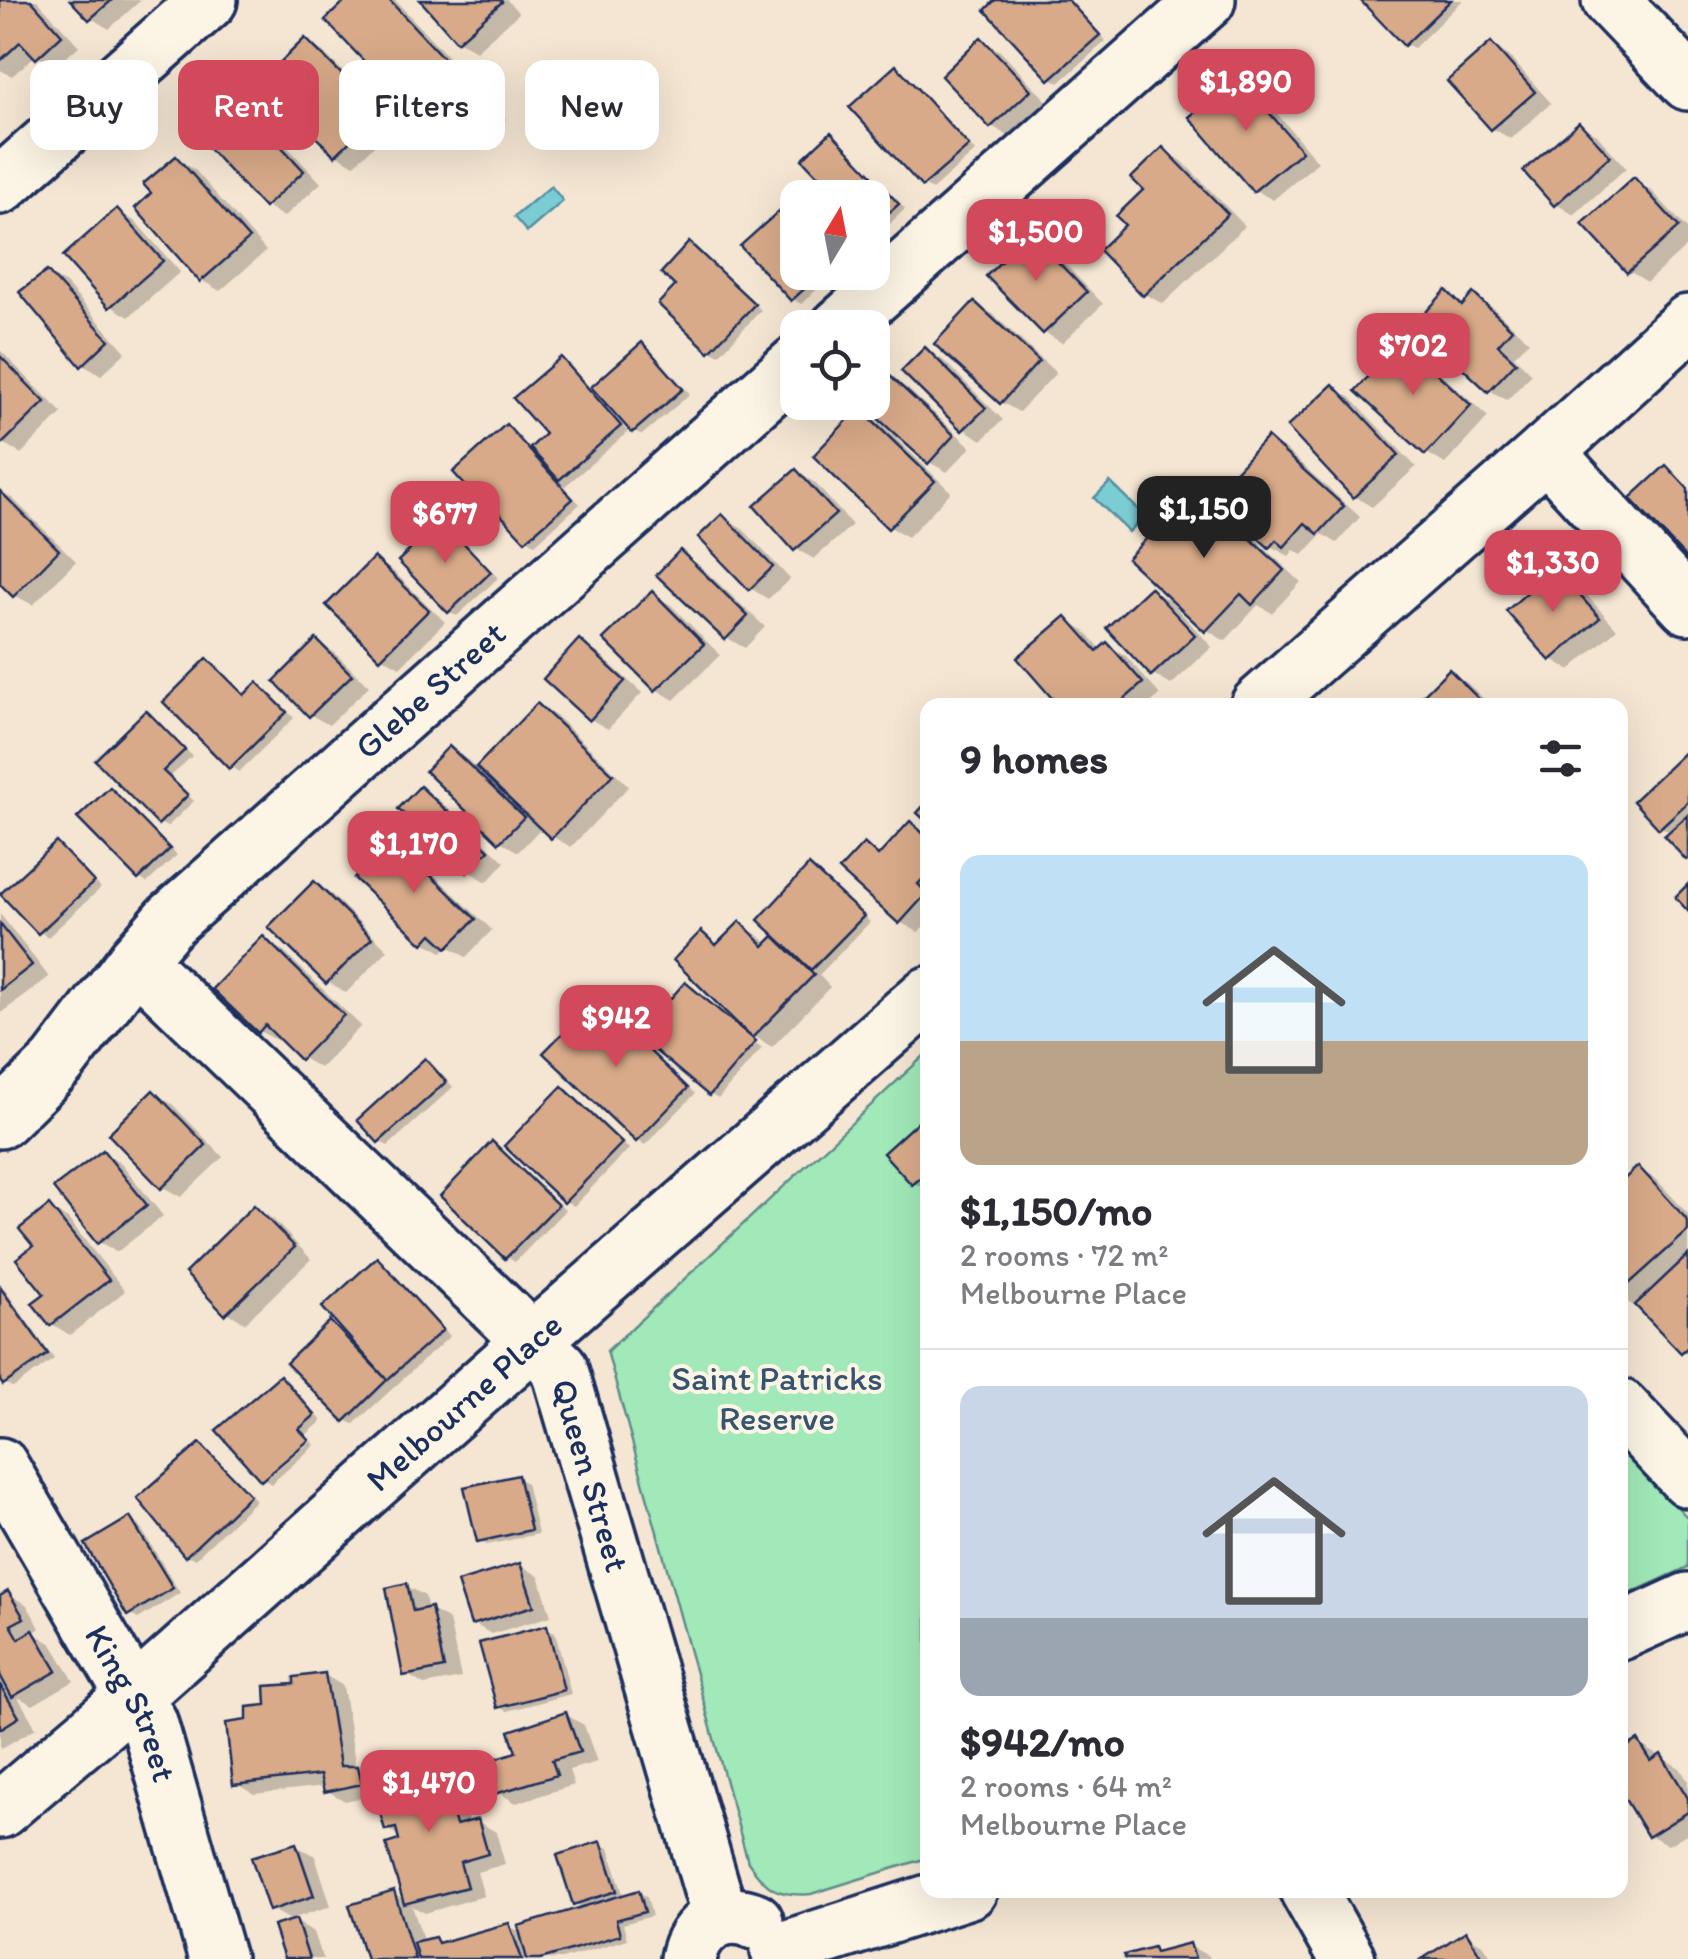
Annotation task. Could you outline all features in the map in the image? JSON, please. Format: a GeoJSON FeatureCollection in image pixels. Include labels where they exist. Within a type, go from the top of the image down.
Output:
{"type":"FeatureCollection","features":[{"type":"Feature","properties":{"kind":"street"},"geometry":{"type":"LineString","coordinates":[[0,186],[209,0]]}},
{"type":"Feature","properties":{"kind":"street"},"geometry":{"type":"LineString","coordinates":[[858,310],[1207,0]]}},
{"type":"Feature","properties":{"kind":"street"},"geometry":{"type":"LineString","coordinates":[[1610,0],[1688,82]]}},
{"type":"Feature","properties":{"kind":"street"},"geometry":{"type":"LineString","coordinates":[[1267,698],[1688,323]]}},
{"type":"Feature","properties":{"kind":"street","name":"Glebe Street"},"geometry":{"type":"LineString","coordinates":[[0,1120],[58,1063],[136,960],[172,920],[780,379]]}},
{"type":"Feature","properties":{"kind":"street"},"geometry":{"type":"LineString","coordinates":[[1546,452],[1688,606]]}},
{"type":"Feature","properties":{"kind":"street","name":"Queen Street"},"geometry":{"type":"LineString","coordinates":[[136,960],[559,1367],[704,1938]]}},
{"type":"Feature","properties":{"kind":"street","name":"Melbourne Place"},"geometry":{"type":"LineString","coordinates":[[0,1810],[920,1003]]}},
{"type":"Feature","properties":{"kind":"street"},"geometry":{"type":"LineString","coordinates":[[1628,1416],[1688,1479]]}},
{"type":"Feature","properties":{"kind":"street","name":"King Street"},"geometry":{"type":"LineString","coordinates":[[0,1466],[149,1722],[217,1959]]}},
{"type":"Feature","properties":{"kind":"street"},"geometry":{"type":"LineString","coordinates":[[1628,1628],[1688,1601]]}},
{"type":"Feature","properties":{"kind":"street"},"geometry":{"type":"LineString","coordinates":[[704,1938],[735,1916],[750,1918],[773,1937],[779,1955],[946,1898]]}},
{"type":"Feature","properties":{"kind":"street"},"geometry":{"type":"LineString","coordinates":[[1313,1898],[1347,1959]]}},
{"type":"Feature","properties":{"kind":"green space","name":"Saint Patricks Reserve"},"geometry":{"type":"Polygon","coordinates":[[[920,1060],[920,1860],[811,1894],[774,1889],[748,1862],[607,1351],[920,1060]]]}},
{"type":"Feature","properties":{"kind":"green space"},"geometry":{"type":"Polygon","coordinates":[[[1628,1456],[1688,1518],[1688,1567],[1628,1594],[1628,1456]]]}},
{"type":"Feature","properties":{"kind":"water"},"geometry":{"type":"Polygon","coordinates":[[[551,186],[563,201],[527,232],[514,217],[551,186]]]}},
{"type":"Feature","properties":{"kind":"water"},"geometry":{"type":"Polygon","coordinates":[[[1110,482],[1145,516],[1129,532],[1094,498],[1110,482]]]}},
{"type":"Feature","properties":{"kind":"building"},"geometry":{"type":"Polygon","coordinates":[[[0,0],[31,0],[62,35],[36,59],[20,42],[0,61],[0,0]]]}},
{"type":"Feature","properties":{"kind":"building"},"geometry":{"type":"Polygon","coordinates":[[[70,0],[112,0],[89,20],[70,0]]]}},
{"type":"Feature","properties":{"kind":"building"},"geometry":{"type":"Polygon","coordinates":[[[346,0],[389,0],[445,60],[363,60],[325,20],[346,0]]]}},
{"type":"Feature","properties":{"kind":"building"},"geometry":{"type":"Polygon","coordinates":[[[420,0],[501,0],[502,2],[457,42],[420,0]]]}},
{"type":"Feature","properties":{"kind":"building"},"geometry":{"type":"Polygon","coordinates":[[[995,0],[1068,0],[1100,35],[1049,80],[985,10],[995,0]]]}},
{"type":"Feature","properties":{"kind":"building"},"geometry":{"type":"Polygon","coordinates":[[[1360,0],[1451,0],[1404,46],[1360,0]]]}},
{"type":"Feature","properties":{"kind":"building"},"geometry":{"type":"Polygon","coordinates":[[[981,37],[1031,90],[990,128],[941,76],[981,37]]]}},
{"type":"Feature","properties":{"kind":"building"},"geometry":{"type":"Polygon","coordinates":[[[305,38],[339,72],[341,150],[335,156],[319,140],[319,60],[282,60],[305,38]]]}},
{"type":"Feature","properties":{"kind":"building"},"geometry":{"type":"Polygon","coordinates":[[[1491,42],[1535,92],[1491,130],[1447,81],[1491,42]]]}},
{"type":"Feature","properties":{"kind":"building"},"geometry":{"type":"Polygon","coordinates":[[[896,65],[969,146],[922,187],[849,107],[896,65]]]}},
{"type":"Feature","properties":{"kind":"building"},"geometry":{"type":"Polygon","coordinates":[[[1238,76],[1302,151],[1253,192],[1189,117],[1238,76]]]}},
{"type":"Feature","properties":{"kind":"building"},"geometry":{"type":"Polygon","coordinates":[[[1579,122],[1610,156],[1554,206],[1523,171],[1579,122]]]}},
{"type":"Feature","properties":{"kind":"building"},"geometry":{"type":"Polygon","coordinates":[[[831,132],[876,180],[822,180],[802,159],[831,132]]]}},
{"type":"Feature","properties":{"kind":"building"},"geometry":{"type":"Polygon","coordinates":[[[1163,147],[1228,214],[1143,296],[1099,250],[1125,225],[1116,216],[1143,190],[1131,178],[1163,147]]]}},
{"type":"Feature","properties":{"kind":"building"},"geometry":{"type":"Polygon","coordinates":[[[210,150],[284,150],[304,171],[264,208],[210,150]]]}},
{"type":"Feature","properties":{"kind":"building"},"geometry":{"type":"Polygon","coordinates":[[[176,156],[249,239],[200,282],[135,208],[151,193],[143,184],[176,156]]]}},
{"type":"Feature","properties":{"kind":"building"},"geometry":{"type":"Polygon","coordinates":[[[1634,177],[1679,227],[1627,273],[1582,224],[1634,177]]]}},
{"type":"Feature","properties":{"kind":"building"},"geometry":{"type":"Polygon","coordinates":[[[890,194],[899,204],[890,212],[890,194]]]}},
{"type":"Feature","properties":{"kind":"building"},"geometry":{"type":"Polygon","coordinates":[[[117,208],[163,261],[109,308],[63,256],[117,208]]]}},
{"type":"Feature","properties":{"kind":"building"},"geometry":{"type":"Polygon","coordinates":[[[780,212],[780,289],[740,246],[780,212]]]}},
{"type":"Feature","properties":{"kind":"building"},"geometry":{"type":"Polygon","coordinates":[[[1030,233],[1087,292],[1043,334],[986,276],[1030,233]]]}},
{"type":"Feature","properties":{"kind":"building"},"geometry":{"type":"Polygon","coordinates":[[[689,242],[755,304],[709,352],[658,304],[675,286],[661,273],[689,242]]]}},
{"type":"Feature","properties":{"kind":"building"},"geometry":{"type":"Polygon","coordinates":[[[47,271],[109,340],[81,367],[19,292],[47,271]]]}},
{"type":"Feature","properties":{"kind":"building"},"geometry":{"type":"Polygon","coordinates":[[[781,290],[803,290],[791,301],[781,290]]]}},
{"type":"Feature","properties":{"kind":"building"},"geometry":{"type":"Polygon","coordinates":[[[1446,290],[1462,306],[1473,293],[1512,329],[1498,345],[1516,362],[1488,392],[1415,324],[1446,290]]]}},
{"type":"Feature","properties":{"kind":"building"},"geometry":{"type":"Polygon","coordinates":[[[974,301],[1039,361],[1000,404],[934,344],[974,301]]]}},
{"type":"Feature","properties":{"kind":"building"},"geometry":{"type":"Polygon","coordinates":[[[1402,341],[1471,405],[1425,455],[1355,391],[1402,341]]]}},
{"type":"Feature","properties":{"kind":"building"},"geometry":{"type":"Polygon","coordinates":[[[642,342],[683,389],[632,433],[591,387],[642,342]]]}},
{"type":"Feature","properties":{"kind":"building"},"geometry":{"type":"Polygon","coordinates":[[[925,347],[986,408],[962,431],[901,371],[925,347]]]}},
{"type":"Feature","properties":{"kind":"building"},"geometry":{"type":"Polygon","coordinates":[[[0,356],[45,402],[1,445],[0,445],[0,356]]]}},
{"type":"Feature","properties":{"kind":"building"},"geometry":{"type":"Polygon","coordinates":[[[561,357],[621,426],[559,480],[530,448],[545,434],[513,398],[561,357]]]}},
{"type":"Feature","properties":{"kind":"building"},"geometry":{"type":"Polygon","coordinates":[[[890,376],[954,435],[928,464],[880,420],[890,420],[890,376]]]}},
{"type":"Feature","properties":{"kind":"building"},"geometry":{"type":"Polygon","coordinates":[[[1333,384],[1399,455],[1353,498],[1287,427],[1333,384]]]}},
{"type":"Feature","properties":{"kind":"building"},"geometry":{"type":"Polygon","coordinates":[[[848,420],[871,420],[935,481],[888,529],[813,456],[848,420]]]}},
{"type":"Feature","properties":{"kind":"building"},"geometry":{"type":"Polygon","coordinates":[[[506,424],[573,499],[525,541],[498,512],[485,524],[463,499],[471,492],[453,472],[506,424]]]}},
{"type":"Feature","properties":{"kind":"building"},"geometry":{"type":"Polygon","coordinates":[[[1267,437],[1344,506],[1318,534],[1305,523],[1284,547],[1276,540],[1269,548],[1235,517],[1253,497],[1230,477],[1267,437]]]}},
{"type":"Feature","properties":{"kind":"building"},"geometry":{"type":"Polygon","coordinates":[[[1666,465],[1688,489],[1688,560],[1630,498],[1666,465]]]}},
{"type":"Feature","properties":{"kind":"building"},"geometry":{"type":"Polygon","coordinates":[[[796,469],[836,514],[794,551],[754,506],[796,469]]]}},
{"type":"Feature","properties":{"kind":"building"},"geometry":{"type":"Polygon","coordinates":[[[1196,487],[1284,570],[1252,605],[1241,594],[1205,632],[1127,559],[1196,487]]]}},
{"type":"Feature","properties":{"kind":"building"},"geometry":{"type":"Polygon","coordinates":[[[0,491],[59,550],[13,597],[0,584],[0,491]]]}},
{"type":"Feature","properties":{"kind":"building"},"geometry":{"type":"Polygon","coordinates":[[[722,514],[773,567],[749,590],[698,537],[722,514]]]}},
{"type":"Feature","properties":{"kind":"building"},"geometry":{"type":"Polygon","coordinates":[[[442,520],[491,572],[448,613],[398,561],[442,520]]]}},
{"type":"Feature","properties":{"kind":"building"},"geometry":{"type":"Polygon","coordinates":[[[680,550],[748,616],[725,640],[656,575],[680,550]]]}},
{"type":"Feature","properties":{"kind":"building"},"geometry":{"type":"Polygon","coordinates":[[[374,557],[429,610],[380,659],[326,605],[374,557]]]}},
{"type":"Feature","properties":{"kind":"building"},"geometry":{"type":"Polygon","coordinates":[[[1555,568],[1600,618],[1550,661],[1506,611],[1555,568]]]}},
{"type":"Feature","properties":{"kind":"building"},"geometry":{"type":"Polygon","coordinates":[[[1150,587],[1195,635],[1151,676],[1106,628],[1150,587]]]}},
{"type":"Feature","properties":{"kind":"building"},"geometry":{"type":"Polygon","coordinates":[[[652,591],[704,644],[655,691],[603,639],[652,591]]]}},
{"type":"Feature","properties":{"kind":"building"},"geometry":{"type":"Polygon","coordinates":[[[1066,616],[1097,651],[1107,642],[1143,683],[1126,698],[1052,698],[1017,658],[1066,616]]]}},
{"type":"Feature","properties":{"kind":"building"},"geometry":{"type":"Polygon","coordinates":[[[316,639],[352,675],[309,717],[274,681],[316,639]]]}},
{"type":"Feature","properties":{"kind":"building"},"geometry":{"type":"Polygon","coordinates":[[[579,639],[625,681],[589,721],[543,679],[579,639]]]}},
{"type":"Feature","properties":{"kind":"building"},"geometry":{"type":"Polygon","coordinates":[[[207,658],[244,695],[257,682],[287,712],[229,769],[163,702],[207,658]]]}},
{"type":"Feature","properties":{"kind":"building"},"geometry":{"type":"Polygon","coordinates":[[[1449,669],[1478,698],[1420,698],[1449,669]]]}},
{"type":"Feature","properties":{"kind":"building"},"geometry":{"type":"Polygon","coordinates":[[[537,703],[613,774],[551,839],[476,767],[537,703]]]}},
{"type":"Feature","properties":{"kind":"building"},"geometry":{"type":"Polygon","coordinates":[[[146,710],[185,750],[163,771],[188,795],[158,825],[95,760],[146,710]]]}},
{"type":"Feature","properties":{"kind":"building"},"geometry":{"type":"Polygon","coordinates":[[[449,746],[524,817],[499,843],[425,771],[449,746]]]}},
{"type":"Feature","properties":{"kind":"building"},"geometry":{"type":"Polygon","coordinates":[[[1688,749],[1688,802],[1659,829],[1633,801],[1688,749]]]}},
{"type":"Feature","properties":{"kind":"building"},"geometry":{"type":"Polygon","coordinates":[[[420,786],[489,850],[467,873],[398,809],[420,786]]]}},
{"type":"Feature","properties":{"kind":"building"},"geometry":{"type":"Polygon","coordinates":[[[110,787],[170,849],[138,880],[77,818],[110,787]]]}},
{"type":"Feature","properties":{"kind":"building"},"geometry":{"type":"Polygon","coordinates":[[[1688,815],[1688,859],[1686,860],[1664,836],[1688,815]]]}},
{"type":"Feature","properties":{"kind":"building"},"geometry":{"type":"Polygon","coordinates":[[[910,821],[920,830],[920,901],[899,924],[839,870],[864,843],[878,856],[910,821]]]}},
{"type":"Feature","properties":{"kind":"building"},"geometry":{"type":"Polygon","coordinates":[[[393,839],[476,919],[447,948],[432,934],[423,944],[354,878],[393,839]]]}},
{"type":"Feature","properties":{"kind":"building"},"geometry":{"type":"Polygon","coordinates":[[[56,842],[94,882],[38,934],[0,894],[56,842]]]}},
{"type":"Feature","properties":{"kind":"building"},"geometry":{"type":"Polygon","coordinates":[[[809,865],[864,916],[811,970],[758,920],[809,865]]]}},
{"type":"Feature","properties":{"kind":"building"},"geometry":{"type":"Polygon","coordinates":[[[314,881],[372,938],[326,984],[268,927],[314,881]]]}},
{"type":"Feature","properties":{"kind":"building"},"geometry":{"type":"Polygon","coordinates":[[[1688,884],[1688,911],[1675,897],[1688,884]]]}},
{"type":"Feature","properties":{"kind":"building"},"geometry":{"type":"Polygon","coordinates":[[[740,921],[764,946],[774,936],[814,975],[752,1038],[673,960],[701,931],[716,945],[740,921]]]}},
{"type":"Feature","properties":{"kind":"building"},"geometry":{"type":"Polygon","coordinates":[[[0,924],[32,965],[0,990],[0,924]]]}},
{"type":"Feature","properties":{"kind":"building"},"geometry":{"type":"Polygon","coordinates":[[[263,936],[344,1015],[300,1060],[265,1025],[258,1033],[212,989],[263,936]]]}},
{"type":"Feature","properties":{"kind":"building"},"geometry":{"type":"Polygon","coordinates":[[[685,982],[756,1041],[709,1096],[638,1036],[685,982]]]}},
{"type":"Feature","properties":{"kind":"building"},"geometry":{"type":"Polygon","coordinates":[[[596,999],[688,1088],[636,1142],[543,1053],[596,999]]]}},
{"type":"Feature","properties":{"kind":"building"},"geometry":{"type":"Polygon","coordinates":[[[425,1058],[446,1082],[378,1143],[357,1120],[425,1058]]]}},
{"type":"Feature","properties":{"kind":"building"},"geometry":{"type":"Polygon","coordinates":[[[562,1086],[622,1143],[564,1203],[504,1146],[562,1086]]]}},
{"type":"Feature","properties":{"kind":"building"},"geometry":{"type":"Polygon","coordinates":[[[153,1090],[206,1145],[161,1189],[108,1134],[153,1090]]]}},
{"type":"Feature","properties":{"kind":"building"},"geometry":{"type":"Polygon","coordinates":[[[920,1119],[920,1178],[912,1185],[883,1153],[920,1119]]]}},
{"type":"Feature","properties":{"kind":"building"},"geometry":{"type":"Polygon","coordinates":[[[492,1141],[558,1205],[505,1259],[440,1196],[492,1141]]]}},
{"type":"Feature","properties":{"kind":"building"},"geometry":{"type":"Polygon","coordinates":[[[103,1150],[147,1205],[97,1244],[53,1188],[103,1150]]]}},
{"type":"Feature","properties":{"kind":"building"},"geometry":{"type":"Polygon","coordinates":[[[1638,1166],[1688,1221],[1688,1231],[1628,1285],[1628,1175],[1638,1166]]]}},
{"type":"Feature","properties":{"kind":"building"},"geometry":{"type":"Polygon","coordinates":[[[49,1205],[109,1280],[50,1326],[32,1303],[44,1294],[16,1259],[33,1246],[19,1229],[49,1205]]]}},
{"type":"Feature","properties":{"kind":"building"},"geometry":{"type":"Polygon","coordinates":[[[254,1205],[295,1247],[225,1315],[185,1273],[254,1205]]]}},
{"type":"Feature","properties":{"kind":"building"},"geometry":{"type":"Polygon","coordinates":[[[1688,1255],[1688,1347],[1681,1353],[1635,1305],[1688,1255]]]}},
{"type":"Feature","properties":{"kind":"building"},"geometry":{"type":"Polygon","coordinates":[[[377,1257],[443,1330],[387,1380],[322,1307],[377,1257]]]}},
{"type":"Feature","properties":{"kind":"building"},"geometry":{"type":"Polygon","coordinates":[[[0,1287],[48,1354],[3,1385],[0,1381],[0,1287]]]}},
{"type":"Feature","properties":{"kind":"building"},"geometry":{"type":"Polygon","coordinates":[[[330,1321],[387,1380],[344,1422],[286,1363],[330,1321]]]}},
{"type":"Feature","properties":{"kind":"building"},"geometry":{"type":"Polygon","coordinates":[[[280,1375],[315,1415],[299,1429],[309,1440],[261,1481],[216,1430],[280,1375]]]}},
{"type":"Feature","properties":{"kind":"building"},"geometry":{"type":"Polygon","coordinates":[[[200,1443],[250,1495],[185,1557],[137,1498],[200,1443]]]}},
{"type":"Feature","properties":{"kind":"building"},"geometry":{"type":"Polygon","coordinates":[[[518,1475],[531,1530],[477,1542],[464,1487],[518,1475]]]}},
{"type":"Feature","properties":{"kind":"building"},"geometry":{"type":"Polygon","coordinates":[[[130,1517],[173,1588],[127,1616],[85,1544],[130,1517]]]}},
{"type":"Feature","properties":{"kind":"building"},"geometry":{"type":"Polygon","coordinates":[[[520,1563],[534,1606],[471,1625],[457,1582],[520,1563]]]}},
{"type":"Feature","properties":{"kind":"building"},"geometry":{"type":"Polygon","coordinates":[[[407,1583],[413,1611],[431,1607],[444,1668],[403,1676],[386,1588],[407,1583]]]}},
{"type":"Feature","properties":{"kind":"building"},"geometry":{"type":"Polygon","coordinates":[[[8,1591],[24,1618],[11,1625],[19,1639],[33,1630],[57,1671],[12,1697],[0,1675],[0,1596],[8,1591]]]}},
{"type":"Feature","properties":{"kind":"building"},"geometry":{"type":"Polygon","coordinates":[[[547,1625],[564,1690],[497,1708],[479,1643],[547,1625]]]}},
{"type":"Feature","properties":{"kind":"building"},"geometry":{"type":"Polygon","coordinates":[[[325,1673],[340,1766],[358,1766],[362,1784],[324,1792],[320,1775],[233,1785],[226,1723],[247,1720],[247,1707],[266,1705],[265,1686],[294,1684],[294,1677],[325,1673]]]}},
{"type":"Feature","properties":{"kind":"building"},"geometry":{"type":"Polygon","coordinates":[[[0,1685],[19,1717],[0,1729],[0,1685]]]}},
{"type":"Feature","properties":{"kind":"building"},"geometry":{"type":"Polygon","coordinates":[[[566,1712],[580,1752],[552,1760],[557,1775],[495,1794],[485,1762],[516,1752],[509,1731],[566,1712]]]}},
{"type":"Feature","properties":{"kind":"building"},"geometry":{"type":"Polygon","coordinates":[[[1638,1740],[1651,1761],[1661,1754],[1688,1798],[1688,1812],[1648,1837],[1628,1804],[1628,1746],[1638,1740]]]}},
{"type":"Feature","properties":{"kind":"building"},"geometry":{"type":"Polygon","coordinates":[[[465,1771],[472,1798],[450,1804],[456,1825],[478,1819],[488,1854],[460,1862],[467,1887],[404,1904],[386,1844],[399,1840],[396,1828],[385,1830],[373,1789],[413,1777],[415,1785],[465,1771]]]}},
{"type":"Feature","properties":{"kind":"building"},"geometry":{"type":"Polygon","coordinates":[[[601,1841],[617,1891],[573,1905],[557,1855],[601,1841]]]}},
{"type":"Feature","properties":{"kind":"building"},"geometry":{"type":"Polygon","coordinates":[[[296,1843],[314,1896],[269,1911],[251,1857],[296,1843]]]}},
{"type":"Feature","properties":{"kind":"building"},"geometry":{"type":"Polygon","coordinates":[[[639,1890],[645,1912],[616,1920],[620,1935],[541,1959],[527,1959],[518,1926],[639,1890]]]}},
{"type":"Feature","properties":{"kind":"building"},"geometry":{"type":"Polygon","coordinates":[[[394,1891],[415,1959],[366,1959],[349,1905],[394,1891]]]}},
{"type":"Feature","properties":{"kind":"building"},"geometry":{"type":"Polygon","coordinates":[[[296,1919],[309,1959],[284,1959],[273,1926],[296,1919]]]}},
{"type":"Feature","properties":{"kind":"building"},"geometry":{"type":"Polygon","coordinates":[[[509,1923],[522,1959],[418,1959],[413,1942],[435,1937],[438,1943],[509,1923]]]}},
{"type":"Feature","properties":{"kind":"building"},"geometry":{"type":"Polygon","coordinates":[[[1466,1931],[1483,1959],[1422,1959],[1466,1931]]]}},
{"type":"Feature","properties":{"kind":"building"},"geometry":{"type":"Polygon","coordinates":[[[1190,1943],[1195,1959],[1125,1959],[1124,1955],[1153,1947],[1155,1952],[1190,1943]]]}}]}
